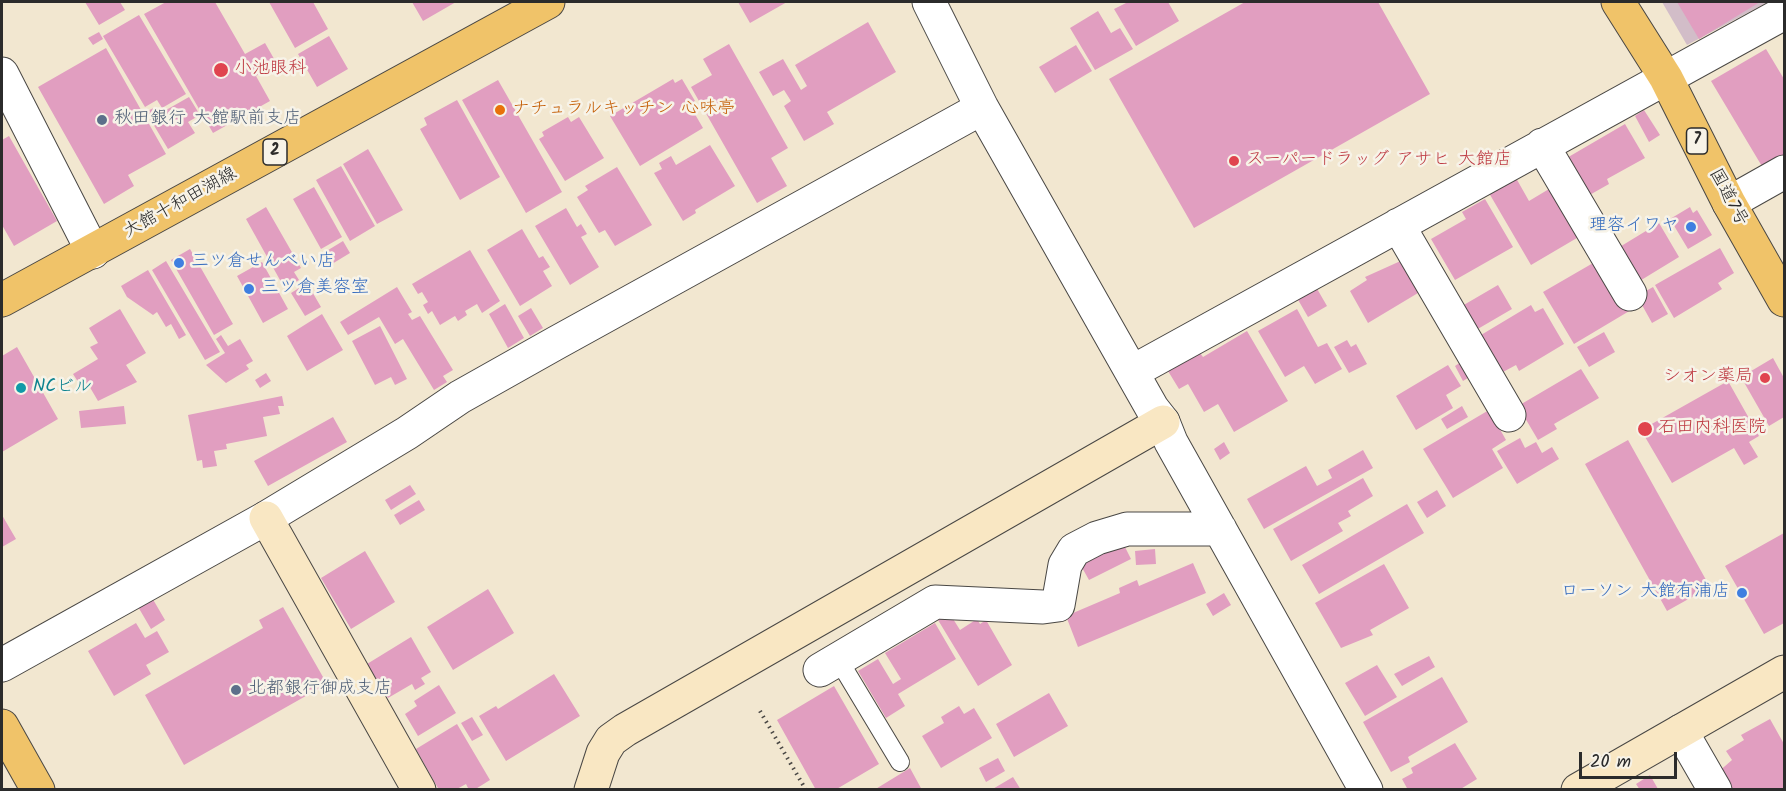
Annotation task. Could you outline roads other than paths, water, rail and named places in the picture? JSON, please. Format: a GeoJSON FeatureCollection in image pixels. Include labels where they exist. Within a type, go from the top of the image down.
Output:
{"type":"FeatureCollection","features":[{"type":"Feature","properties":{"kind":"main road","name":"大館十和田湖線"},"geometry":{"type":"LineString","coordinates":[[2,300],[549,2]]}},
{"type":"Feature","properties":{"kind":"main road","name":"国道7号"},"geometry":{"type":"LineString","coordinates":[[1618,2],[1666,78],[1729,203],[1785,300]]}},
{"type":"Feature","properties":{"kind":"main road"},"geometry":{"type":"LineString","coordinates":[[2,726],[38,789]]}},
{"type":"Feature","properties":{"kind":"street"},"geometry":{"type":"LineString","coordinates":[[929,2],[982,108],[1162,422],[1366,789]]}},
{"type":"Feature","properties":{"kind":"street"},"geometry":{"type":"LineString","coordinates":[[1132,372],[1785,13]]}},
{"type":"Feature","properties":{"kind":"street"},"geometry":{"type":"LineString","coordinates":[[2,74],[93,252]]}},
{"type":"Feature","properties":{"kind":"street"},"geometry":{"type":"LineString","coordinates":[[2,665],[266,519],[407,433],[460,397],[537,353],[982,108]]}},
{"type":"Feature","properties":{"kind":"street"},"geometry":{"type":"LineString","coordinates":[[1542,145],[1630,294]]}},
{"type":"Feature","properties":{"kind":"street"},"geometry":{"type":"LineString","coordinates":[[1729,203],[1785,172]]}},
{"type":"Feature","properties":{"kind":"street"},"geometry":{"type":"LineString","coordinates":[[1398,225],[1509,415]]}},
{"type":"Feature","properties":{"kind":"street"},"geometry":{"type":"LineString","coordinates":[[591,789],[603,753],[611,740],[625,730],[1162,422]]}},
{"type":"Feature","properties":{"kind":"street"},"geometry":{"type":"LineString","coordinates":[[266,519],[419,789]]}},
{"type":"Feature","properties":{"kind":"street"},"geometry":{"type":"LineString","coordinates":[[829,665],[935,602],[1044,607],[1058,605],[1065,565],[1074,550],[1097,538],[1127,529],[1220,529]]}},
{"type":"Feature","properties":{"kind":"street"},"geometry":{"type":"LineString","coordinates":[[1578,789],[1785,672]]}},
{"type":"Feature","properties":{"kind":"street"},"geometry":{"type":"LineString","coordinates":[[1681,731],[1714,789]]}},
{"type":"Feature","properties":{"kind":"lane"},"geometry":{"type":"LineString","coordinates":[[829,665],[900,762]]}},
{"type":"Feature","properties":{"kind":"place","name":"小池眼科"},"geometry":{"type":"Point","coordinates":[221,70]}},
{"type":"Feature","properties":{"kind":"place","name":"ナチュラルキッチン 心味亭"},"geometry":{"type":"Point","coordinates":[500,110]}},
{"type":"Feature","properties":{"kind":"place","name":"秋田銀行 大館駅前支店"},"geometry":{"type":"Point","coordinates":[102,120]}},
{"type":"Feature","properties":{"kind":"place","name":"スーパードラッグ アサヒ 大館店"},"geometry":{"type":"Point","coordinates":[1234,161]}},
{"type":"Feature","properties":{"kind":"place","name":"理容イワヤ"},"geometry":{"type":"Point","coordinates":[1691,227]}},
{"type":"Feature","properties":{"kind":"place","name":"三ツ倉せんべい店"},"geometry":{"type":"Point","coordinates":[179,263]}},
{"type":"Feature","properties":{"kind":"place","name":"三ツ倉美容室"},"geometry":{"type":"Point","coordinates":[249,289]}},
{"type":"Feature","properties":{"kind":"place","name":"シオン薬局"},"geometry":{"type":"Point","coordinates":[1765,378]}},
{"type":"Feature","properties":{"kind":"place","name":"NCビル"},"geometry":{"type":"Point","coordinates":[21,388]}},
{"type":"Feature","properties":{"kind":"place","name":"石田内科医院"},"geometry":{"type":"Point","coordinates":[1645,429]}},
{"type":"Feature","properties":{"kind":"place","name":"ローソン 大館有浦店"},"geometry":{"type":"Point","coordinates":[1742,593]}},
{"type":"Feature","properties":{"kind":"place","name":"北都銀行御成支店"},"geometry":{"type":"Point","coordinates":[236,690]}}]}
